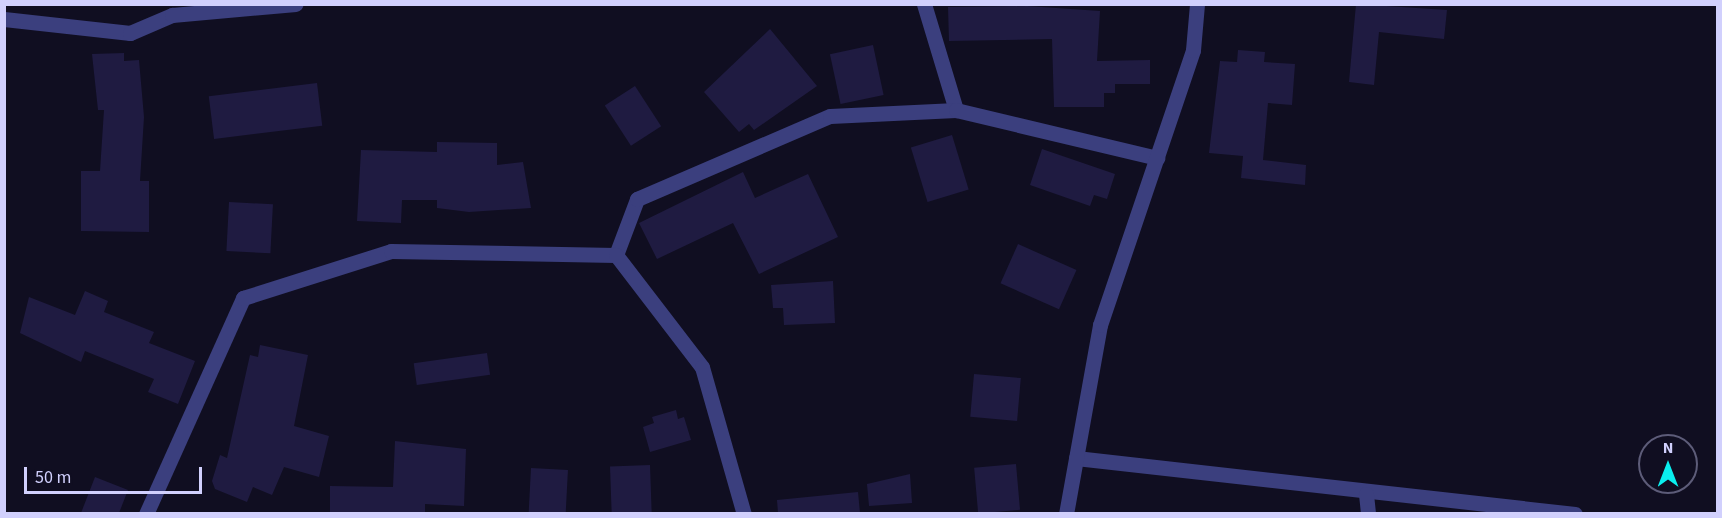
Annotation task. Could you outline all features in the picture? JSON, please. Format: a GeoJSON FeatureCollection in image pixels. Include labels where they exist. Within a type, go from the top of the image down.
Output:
{"type":"FeatureCollection","features":[{"type":"Feature","properties":{"kind":"street"},"geometry":{"type":"LineString","coordinates":[[4,19],[130,33],[172,15],[296,4]]}},
{"type":"Feature","properties":{"kind":"street"},"geometry":{"type":"LineString","coordinates":[[924,4],[956,110]]}},
{"type":"Feature","properties":{"kind":"street"},"geometry":{"type":"LineString","coordinates":[[1066,513],[1100,325],[1193,50],[1197,4]]}},
{"type":"Feature","properties":{"kind":"street"},"geometry":{"type":"LineString","coordinates":[[616,255],[637,199],[830,116],[956,110],[1157,158]]}},
{"type":"Feature","properties":{"kind":"street"},"geometry":{"type":"LineString","coordinates":[[146,513],[243,298],[391,251],[616,255]]}},
{"type":"Feature","properties":{"kind":"street"},"geometry":{"type":"LineString","coordinates":[[616,255],[702,367],[744,513]]}},
{"type":"Feature","properties":{"kind":"street"},"geometry":{"type":"LineString","coordinates":[[1076,458],[1366,494],[1575,513]]}},
{"type":"Feature","properties":{"kind":"street"},"geometry":{"type":"LineString","coordinates":[[1366,494],[1368,513]]}},
{"type":"Feature","properties":{"kind":"building"},"geometry":{"type":"Polygon","coordinates":[[[1356,4],[1447,10],[1444,39],[1379,32],[1374,85],[1349,82],[1356,4]]]}},
{"type":"Feature","properties":{"kind":"building"},"geometry":{"type":"Polygon","coordinates":[[[1027,6],[1100,11],[1097,61],[1150,60],[1150,84],[1115,84],[1115,93],[1104,93],[1104,107],[1054,107],[1052,39],[949,41],[948,7],[1027,6]]]}},
{"type":"Feature","properties":{"kind":"building"},"geometry":{"type":"Polygon","coordinates":[[[770,29],[817,86],[754,130],[749,124],[739,132],[704,92],[770,29]]]}},
{"type":"Feature","properties":{"kind":"building"},"geometry":{"type":"Polygon","coordinates":[[[873,45],[884,95],[841,104],[830,54],[873,45]]]}},
{"type":"Feature","properties":{"kind":"building"},"geometry":{"type":"Polygon","coordinates":[[[1238,50],[1265,52],[1264,62],[1295,64],[1292,105],[1268,103],[1263,160],[1306,165],[1305,185],[1241,178],[1243,156],[1209,153],[1220,61],[1237,62],[1238,50]]]}},
{"type":"Feature","properties":{"kind":"building"},"geometry":{"type":"Polygon","coordinates":[[[124,53],[124,61],[139,60],[144,117],[140,181],[149,181],[149,232],[81,231],[81,171],[100,171],[104,110],[98,110],[92,54],[124,53]]]}},
{"type":"Feature","properties":{"kind":"building"},"geometry":{"type":"Polygon","coordinates":[[[317,83],[322,126],[214,139],[209,96],[317,83]]]}},
{"type":"Feature","properties":{"kind":"building"},"geometry":{"type":"Polygon","coordinates":[[[635,86],[661,126],[631,146],[605,106],[635,86]]]}},
{"type":"Feature","properties":{"kind":"building"},"geometry":{"type":"Polygon","coordinates":[[[952,135],[969,190],[928,202],[911,148],[952,135]]]}},
{"type":"Feature","properties":{"kind":"building"},"geometry":{"type":"Polygon","coordinates":[[[437,142],[497,143],[497,165],[523,162],[531,208],[469,212],[437,208],[437,200],[402,200],[401,223],[357,221],[361,150],[437,152],[437,142]]]}},
{"type":"Feature","properties":{"kind":"building"},"geometry":{"type":"Polygon","coordinates":[[[1042,149],[1115,174],[1107,199],[1094,195],[1090,206],[1030,185],[1042,149]]]}},
{"type":"Feature","properties":{"kind":"building"},"geometry":{"type":"Polygon","coordinates":[[[743,172],[755,198],[808,174],[838,237],[759,274],[733,223],[657,259],[639,223],[743,172]]]}},
{"type":"Feature","properties":{"kind":"building"},"geometry":{"type":"Polygon","coordinates":[[[229,202],[273,204],[270,253],[226,251],[229,202]]]}},
{"type":"Feature","properties":{"kind":"building"},"geometry":{"type":"Polygon","coordinates":[[[1018,244],[1076,270],[1059,309],[1001,283],[1018,244]]]}},
{"type":"Feature","properties":{"kind":"building"},"geometry":{"type":"Polygon","coordinates":[[[833,281],[835,323],[784,325],[783,308],[773,308],[771,285],[833,281]]]}},
{"type":"Feature","properties":{"kind":"building"},"geometry":{"type":"Polygon","coordinates":[[[85,291],[108,301],[104,312],[154,332],[149,343],[195,361],[178,404],[148,392],[154,379],[85,351],[81,362],[20,333],[29,297],[75,315],[85,291]]]}},
{"type":"Feature","properties":{"kind":"building"},"geometry":{"type":"Polygon","coordinates":[[[260,345],[308,355],[294,426],[329,436],[319,477],[284,467],[272,495],[253,487],[247,502],[215,489],[212,481],[220,455],[227,458],[250,355],[258,357],[260,345]]]}},
{"type":"Feature","properties":{"kind":"building"},"geometry":{"type":"Polygon","coordinates":[[[487,353],[490,375],[417,385],[414,363],[487,353]]]}},
{"type":"Feature","properties":{"kind":"building"},"geometry":{"type":"Polygon","coordinates":[[[974,374],[1021,378],[1017,421],[970,417],[974,374]]]}},
{"type":"Feature","properties":{"kind":"building"},"geometry":{"type":"Polygon","coordinates":[[[676,410],[678,419],[684,417],[691,440],[650,452],[643,427],[654,423],[652,417],[676,410]]]}},
{"type":"Feature","properties":{"kind":"building"},"geometry":{"type":"Polygon","coordinates":[[[395,441],[466,449],[464,506],[425,504],[425,513],[330,513],[330,486],[393,487],[395,441]]]}},
{"type":"Feature","properties":{"kind":"building"},"geometry":{"type":"Polygon","coordinates":[[[1016,464],[1020,510],[978,513],[974,468],[1016,464]]]}},
{"type":"Feature","properties":{"kind":"building"},"geometry":{"type":"Polygon","coordinates":[[[650,465],[652,513],[612,514],[610,466],[650,465]]]}},
{"type":"Feature","properties":{"kind":"building"},"geometry":{"type":"Polygon","coordinates":[[[531,468],[568,470],[566,514],[529,513],[531,468]]]}},
{"type":"Feature","properties":{"kind":"building"},"geometry":{"type":"Polygon","coordinates":[[[910,474],[912,503],[869,506],[867,484],[910,474]]]}},
{"type":"Feature","properties":{"kind":"building"},"geometry":{"type":"Polygon","coordinates":[[[95,477],[128,490],[119,513],[81,513],[95,477]]]}},
{"type":"Feature","properties":{"kind":"building"},"geometry":{"type":"Polygon","coordinates":[[[858,492],[860,513],[778,513],[777,500],[858,492]]]}}]}
